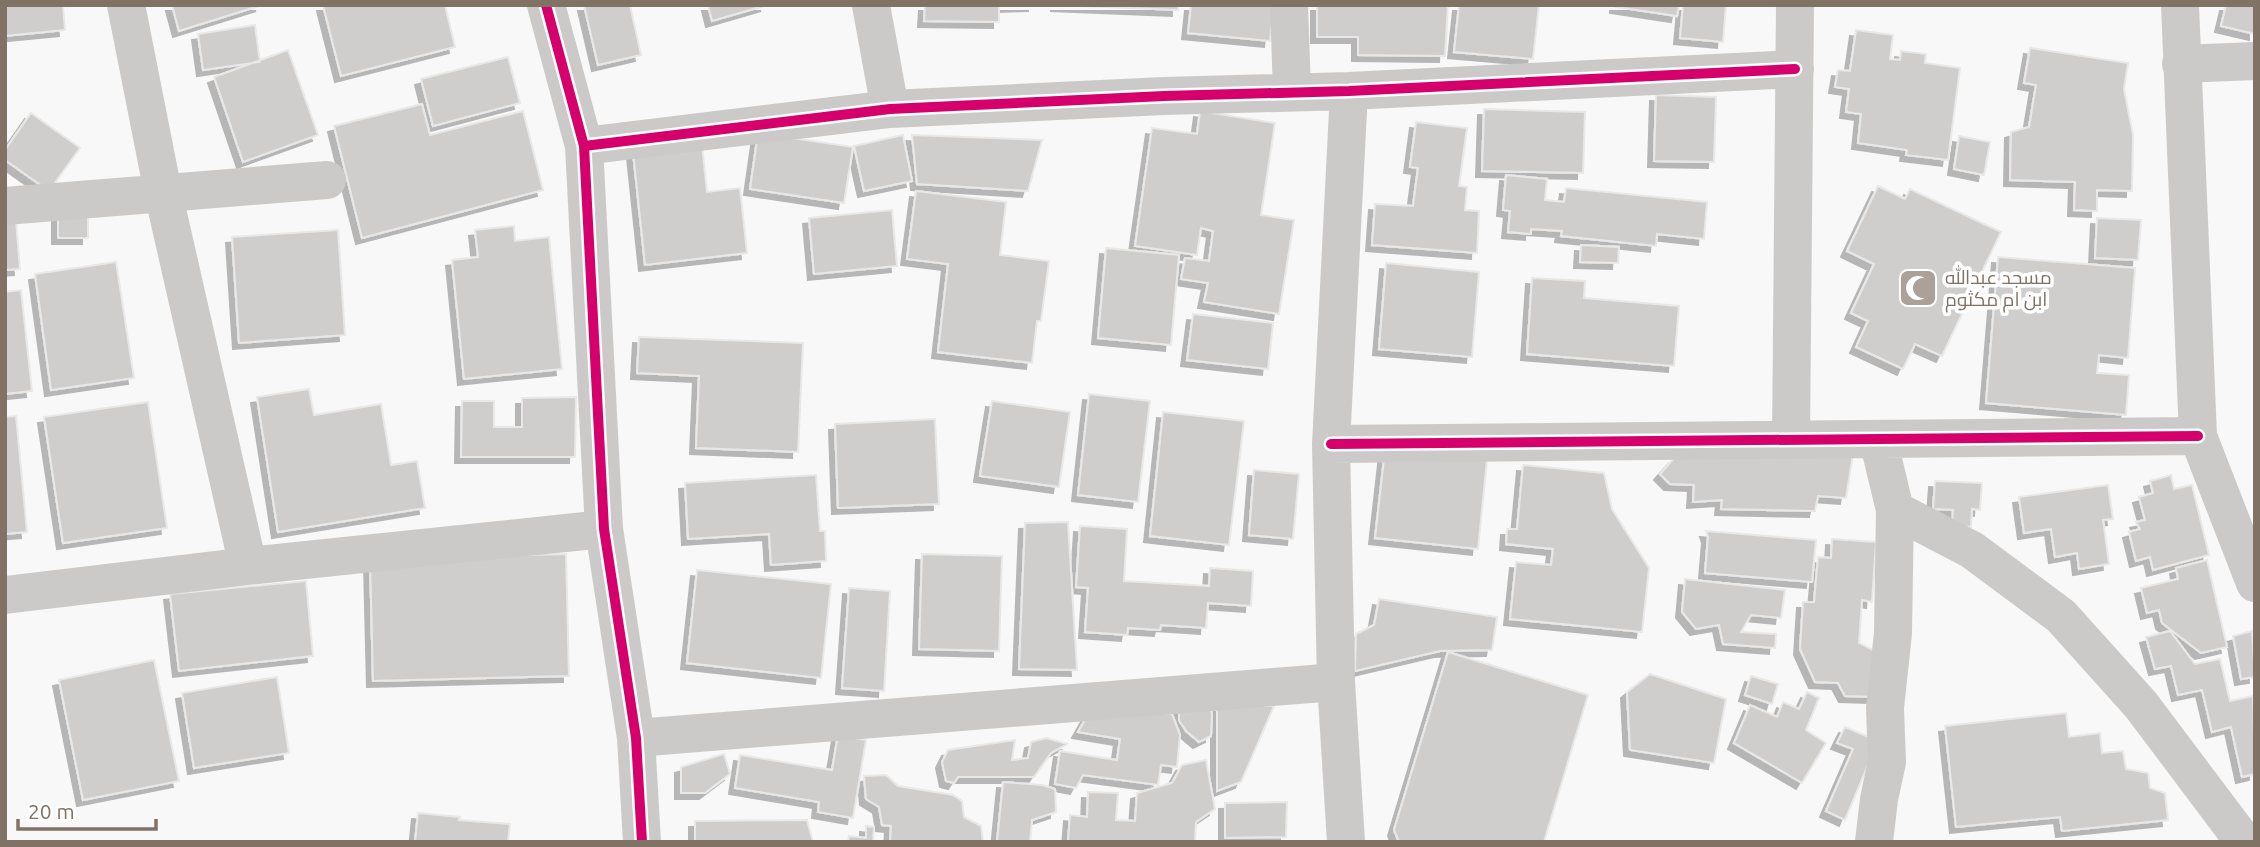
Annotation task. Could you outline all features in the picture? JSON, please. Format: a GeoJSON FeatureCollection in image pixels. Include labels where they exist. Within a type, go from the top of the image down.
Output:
{"type":"FeatureCollection","features":[{"type":"Feature","properties":{"kind":"street"},"geometry":{"type":"LineString","coordinates":[[126,5],[163,192],[248,566]]}},
{"type":"Feature","properties":{"kind":"street"},"geometry":{"type":"LineString","coordinates":[[546,5],[584,146],[604,529],[636,738],[642,842]]}},
{"type":"Feature","properties":{"kind":"street"},"geometry":{"type":"LineString","coordinates":[[872,5],[890,109]]}},
{"type":"Feature","properties":{"kind":"street"},"geometry":{"type":"LineString","coordinates":[[1289,5],[1292,91]]}},
{"type":"Feature","properties":{"kind":"street"},"geometry":{"type":"LineString","coordinates":[[1791,439],[1795,5]]}},
{"type":"Feature","properties":{"kind":"street"},"geometry":{"type":"LineString","coordinates":[[2180,5],[2198,436],[2255,583]]}},
{"type":"Feature","properties":{"kind":"street"},"geometry":{"type":"LineString","coordinates":[[2181,64],[2255,61]]}},
{"type":"Feature","properties":{"kind":"street"},"geometry":{"type":"LineString","coordinates":[[584,146],[890,109],[1292,91],[1349,91],[1795,69]]}},
{"type":"Feature","properties":{"kind":"street"},"geometry":{"type":"LineString","coordinates":[[1346,842],[1336,682],[1331,444],[1349,91]]}},
{"type":"Feature","properties":{"kind":"street"},"geometry":{"type":"LineString","coordinates":[[5,206],[327,180]]}},
{"type":"Feature","properties":{"kind":"street"},"geometry":{"type":"LineString","coordinates":[[1331,444],[2198,436]]}},
{"type":"Feature","properties":{"kind":"street"},"geometry":{"type":"LineString","coordinates":[[1874,842],[1887,762],[1885,708],[1893,633],[1895,510],[1878,439]]}},
{"type":"Feature","properties":{"kind":"street"},"geometry":{"type":"LineString","coordinates":[[1895,510],[1972,550],[2061,616],[2141,705],[2244,842]]}},
{"type":"Feature","properties":{"kind":"street"},"geometry":{"type":"LineString","coordinates":[[5,594],[604,529]]}},
{"type":"Feature","properties":{"kind":"street"},"geometry":{"type":"LineString","coordinates":[[636,738],[1336,682]]}},
{"type":"Feature","properties":{"kind":"building"},"geometry":{"type":"Polygon","coordinates":[[[5,5],[63,5],[65,30],[5,36],[5,5]]]}},
{"type":"Feature","properties":{"kind":"building"},"geometry":{"type":"Polygon","coordinates":[[[172,5],[262,5],[179,31],[172,5]]]}},
{"type":"Feature","properties":{"kind":"building"},"geometry":{"type":"Polygon","coordinates":[[[323,5],[445,5],[455,47],[341,76],[323,5]]]}},
{"type":"Feature","properties":{"kind":"building"},"geometry":{"type":"Polygon","coordinates":[[[584,5],[630,5],[641,55],[598,65],[584,5]]]}},
{"type":"Feature","properties":{"kind":"building"},"geometry":{"type":"Polygon","coordinates":[[[708,5],[767,5],[712,21],[708,5]]]}},
{"type":"Feature","properties":{"kind":"building"},"geometry":{"type":"Polygon","coordinates":[[[925,5],[1035,5],[999,6],[999,22],[924,21],[925,5]]]}},
{"type":"Feature","properties":{"kind":"building"},"geometry":{"type":"Polygon","coordinates":[[[1056,5],[1178,5],[1178,10],[1056,5]]]}},
{"type":"Feature","properties":{"kind":"building"},"geometry":{"type":"Polygon","coordinates":[[[1191,5],[1274,5],[1270,41],[1188,33],[1191,5]]]}},
{"type":"Feature","properties":{"kind":"building"},"geometry":{"type":"Polygon","coordinates":[[[1317,5],[1448,5],[1445,56],[1358,55],[1358,37],[1317,37],[1317,5]]]}},
{"type":"Feature","properties":{"kind":"building"},"geometry":{"type":"Polygon","coordinates":[[[1459,5],[1539,5],[1533,59],[1454,52],[1459,5]]]}},
{"type":"Feature","properties":{"kind":"building"},"geometry":{"type":"Polygon","coordinates":[[[1616,5],[1679,5],[1677,16],[1616,5]]]}},
{"type":"Feature","properties":{"kind":"building"},"geometry":{"type":"Polygon","coordinates":[[[1683,5],[1726,5],[1723,42],[1680,38],[1683,5]]]}},
{"type":"Feature","properties":{"kind":"building"},"geometry":{"type":"Polygon","coordinates":[[[2226,5],[2255,5],[2255,34],[2221,26],[2226,5]]]}},
{"type":"Feature","properties":{"kind":"building"},"geometry":{"type":"Polygon","coordinates":[[[255,25],[260,62],[203,70],[198,34],[255,25]]]}},
{"type":"Feature","properties":{"kind":"building"},"geometry":{"type":"Polygon","coordinates":[[[1856,30],[1893,35],[1890,59],[1900,60],[1901,51],[1926,54],[1925,63],[1960,68],[1948,160],[1906,155],[1907,150],[1858,143],[1861,114],[1846,112],[1849,89],[1835,87],[1838,70],[1850,71],[1856,30]]]}},
{"type":"Feature","properties":{"kind":"building"},"geometry":{"type":"Polygon","coordinates":[[[2030,48],[2128,63],[2124,89],[2133,135],[2132,191],[2097,190],[2097,211],[2074,210],[2075,182],[2010,180],[2011,132],[2029,127],[2036,85],[2024,83],[2030,48]]]}},
{"type":"Feature","properties":{"kind":"building"},"geometry":{"type":"Polygon","coordinates":[[[288,50],[318,135],[243,162],[214,77],[288,50]]]}},
{"type":"Feature","properties":{"kind":"building"},"geometry":{"type":"Polygon","coordinates":[[[508,57],[520,103],[433,126],[421,79],[508,57]]]}},
{"type":"Feature","properties":{"kind":"building"},"geometry":{"type":"Polygon","coordinates":[[[1656,95],[1716,97],[1714,162],[1654,161],[1656,95]]]}},
{"type":"Feature","properties":{"kind":"building"},"geometry":{"type":"Polygon","coordinates":[[[422,104],[430,135],[523,111],[543,190],[362,238],[334,126],[422,104]]]}},
{"type":"Feature","properties":{"kind":"building"},"geometry":{"type":"Polygon","coordinates":[[[1484,109],[1585,112],[1583,173],[1482,171],[1484,109]]]}},
{"type":"Feature","properties":{"kind":"building"},"geometry":{"type":"Polygon","coordinates":[[[1200,111],[1275,123],[1261,215],[1294,220],[1279,314],[1204,302],[1208,283],[1181,279],[1185,258],[1209,261],[1213,231],[1201,228],[1197,255],[1135,246],[1152,128],[1197,134],[1200,111]]]}},
{"type":"Feature","properties":{"kind":"building"},"geometry":{"type":"Polygon","coordinates":[[[31,113],[80,148],[49,191],[5,160],[5,150],[31,113]]]}},
{"type":"Feature","properties":{"kind":"building"},"geometry":{"type":"Polygon","coordinates":[[[1416,122],[1467,128],[1459,186],[1467,187],[1465,210],[1479,211],[1477,253],[1372,245],[1375,204],[1413,206],[1418,168],[1410,167],[1416,122]]]}},
{"type":"Feature","properties":{"kind":"building"},"geometry":{"type":"Polygon","coordinates":[[[758,133],[853,147],[844,203],[750,189],[758,133]]]}},
{"type":"Feature","properties":{"kind":"building"},"geometry":{"type":"Polygon","coordinates":[[[903,135],[912,181],[864,191],[854,146],[903,135]]]}},
{"type":"Feature","properties":{"kind":"building"},"geometry":{"type":"Polygon","coordinates":[[[912,135],[1042,140],[1028,191],[917,184],[912,135]]]}},
{"type":"Feature","properties":{"kind":"building"},"geometry":{"type":"Polygon","coordinates":[[[1959,136],[1990,142],[1984,175],[1954,169],[1959,136]]]}},
{"type":"Feature","properties":{"kind":"building"},"geometry":{"type":"Polygon","coordinates":[[[702,145],[707,192],[740,188],[747,253],[645,265],[633,152],[702,145]]]}},
{"type":"Feature","properties":{"kind":"building"},"geometry":{"type":"Polygon","coordinates":[[[1506,175],[1547,179],[1545,200],[1564,202],[1566,188],[1707,202],[1704,239],[1657,234],[1656,246],[1561,236],[1562,231],[1531,229],[1531,234],[1508,232],[1510,211],[1503,210],[1506,175]]]}},
{"type":"Feature","properties":{"kind":"building","name":"مسجد عبدالله ابن ام مكثوم"},"geometry":{"type":"Polygon","coordinates":[[[1878,186],[1905,199],[1910,189],[2001,232],[1942,356],[1915,344],[1903,369],[1856,347],[1868,321],[1851,313],[1874,264],[1847,251],[1878,186]]]}},
{"type":"Feature","properties":{"kind":"building"},"geometry":{"type":"Polygon","coordinates":[[[916,191],[1006,202],[1000,255],[1049,261],[1032,363],[938,352],[948,264],[907,259],[916,191]]]}},
{"type":"Feature","properties":{"kind":"building"},"geometry":{"type":"Polygon","coordinates":[[[892,210],[897,266],[814,274],[809,218],[892,210]]]}},
{"type":"Feature","properties":{"kind":"building"},"geometry":{"type":"Polygon","coordinates":[[[58,211],[88,211],[88,238],[58,238],[58,211]]]}},
{"type":"Feature","properties":{"kind":"building"},"geometry":{"type":"Polygon","coordinates":[[[2097,218],[2141,220],[2138,260],[2095,258],[2097,218]]]}},
{"type":"Feature","properties":{"kind":"building"},"geometry":{"type":"Polygon","coordinates":[[[16,221],[20,269],[5,270],[5,222],[16,221]]]}},
{"type":"Feature","properties":{"kind":"building"},"geometry":{"type":"Polygon","coordinates":[[[514,226],[515,241],[549,237],[562,369],[464,379],[452,260],[478,257],[475,230],[514,226]]]}},
{"type":"Feature","properties":{"kind":"building"},"geometry":{"type":"Polygon","coordinates":[[[338,230],[345,335],[239,343],[232,237],[338,230]]]}},
{"type":"Feature","properties":{"kind":"building"},"geometry":{"type":"Polygon","coordinates":[[[1581,245],[1619,247],[1618,263],[1580,262],[1581,245]]]}},
{"type":"Feature","properties":{"kind":"building"},"geometry":{"type":"Polygon","coordinates":[[[1106,248],[1179,255],[1171,345],[1098,338],[1106,248]]]}},
{"type":"Feature","properties":{"kind":"building"},"geometry":{"type":"Polygon","coordinates":[[[1998,257],[2135,268],[2128,358],[2099,355],[2097,373],[2129,375],[2126,415],[1986,403],[1998,257]]]}},
{"type":"Feature","properties":{"kind":"building"},"geometry":{"type":"Polygon","coordinates":[[[116,262],[134,378],[51,390],[35,274],[116,262]]]}},
{"type":"Feature","properties":{"kind":"building"},"geometry":{"type":"Polygon","coordinates":[[[1386,263],[1479,272],[1472,357],[1379,349],[1386,263]]]}},
{"type":"Feature","properties":{"kind":"building"},"geometry":{"type":"Polygon","coordinates":[[[1532,278],[1585,281],[1584,298],[1679,306],[1674,366],[1527,354],[1532,278]]]}},
{"type":"Feature","properties":{"kind":"building"},"geometry":{"type":"Polygon","coordinates":[[[21,290],[32,391],[5,394],[5,292],[21,290]]]}},
{"type":"Feature","properties":{"kind":"building"},"geometry":{"type":"Polygon","coordinates":[[[1193,314],[1273,323],[1268,369],[1187,360],[1193,314]]]}},
{"type":"Feature","properties":{"kind":"building"},"geometry":{"type":"Polygon","coordinates":[[[639,337],[803,343],[798,452],[696,448],[699,376],[637,373],[639,337]]]}},
{"type":"Feature","properties":{"kind":"building"},"geometry":{"type":"Polygon","coordinates":[[[309,389],[314,415],[381,404],[391,465],[417,461],[425,508],[278,532],[257,397],[309,389]]]}},
{"type":"Feature","properties":{"kind":"building"},"geometry":{"type":"Polygon","coordinates":[[[1089,394],[1150,401],[1138,502],[1078,495],[1089,394]]]}},
{"type":"Feature","properties":{"kind":"building"},"geometry":{"type":"Polygon","coordinates":[[[576,397],[575,457],[461,457],[462,401],[494,401],[494,427],[522,427],[522,398],[576,397]]]}},
{"type":"Feature","properties":{"kind":"building"},"geometry":{"type":"Polygon","coordinates":[[[992,401],[1070,412],[1059,487],[980,476],[992,401]]]}},
{"type":"Feature","properties":{"kind":"building"},"geometry":{"type":"Polygon","coordinates":[[[148,402],[167,528],[63,543],[44,417],[148,402]]]}},
{"type":"Feature","properties":{"kind":"building"},"geometry":{"type":"Polygon","coordinates":[[[1163,412],[1244,421],[1229,545],[1150,536],[1163,412]]]}},
{"type":"Feature","properties":{"kind":"building"},"geometry":{"type":"Polygon","coordinates":[[[16,416],[27,532],[5,534],[5,417],[16,416]]]}},
{"type":"Feature","properties":{"kind":"building"},"geometry":{"type":"Polygon","coordinates":[[[935,419],[939,504],[838,508],[835,424],[935,419]]]}},
{"type":"Feature","properties":{"kind":"building"},"geometry":{"type":"Polygon","coordinates":[[[1385,450],[1487,460],[1478,549],[1375,538],[1385,450]]]}},
{"type":"Feature","properties":{"kind":"building"},"geometry":{"type":"Polygon","coordinates":[[[1853,454],[1846,498],[1818,496],[1815,511],[1721,509],[1722,500],[1693,502],[1694,485],[1670,484],[1660,474],[1675,457],[1853,454]]]}},
{"type":"Feature","properties":{"kind":"building"},"geometry":{"type":"Polygon","coordinates":[[[1523,465],[1604,473],[1612,509],[1649,568],[1642,632],[1510,619],[1516,562],[1551,565],[1553,549],[1506,544],[1507,529],[1517,529],[1523,465]]]}},
{"type":"Feature","properties":{"kind":"building"},"geometry":{"type":"Polygon","coordinates":[[[1254,470],[1299,474],[1293,539],[1249,535],[1254,470]]]}},
{"type":"Feature","properties":{"kind":"building"},"geometry":{"type":"Polygon","coordinates":[[[816,475],[820,531],[825,531],[826,561],[771,565],[769,534],[688,539],[685,483],[816,475]]]}},
{"type":"Feature","properties":{"kind":"building"},"geometry":{"type":"Polygon","coordinates":[[[2171,475],[2174,489],[2192,485],[2209,555],[2153,570],[2150,557],[2136,561],[2129,532],[2140,529],[2136,522],[2145,520],[2139,497],[2153,493],[2150,481],[2171,475]]]}},
{"type":"Feature","properties":{"kind":"building"},"geometry":{"type":"Polygon","coordinates":[[[1935,481],[1982,483],[1980,510],[1972,509],[1971,527],[1952,526],[1953,510],[1933,509],[1935,481]]]}},
{"type":"Feature","properties":{"kind":"building"},"geometry":{"type":"Polygon","coordinates":[[[2108,485],[2113,519],[2103,520],[2109,564],[2079,569],[2077,553],[2055,557],[2051,529],[2024,533],[2019,497],[2108,485]]]}},
{"type":"Feature","properties":{"kind":"building"},"geometry":{"type":"Polygon","coordinates":[[[1068,522],[1077,670],[1019,669],[1025,523],[1068,522]]]}},
{"type":"Feature","properties":{"kind":"building"},"geometry":{"type":"Polygon","coordinates":[[[1080,526],[1127,529],[1124,581],[1209,586],[1210,568],[1253,571],[1251,606],[1208,603],[1206,628],[1161,625],[1160,630],[1128,628],[1127,635],[1085,632],[1088,588],[1076,587],[1080,526]]]}},
{"type":"Feature","properties":{"kind":"building"},"geometry":{"type":"Polygon","coordinates":[[[1706,531],[1816,540],[1812,582],[1705,573],[1708,537],[1706,531]]]}},
{"type":"Feature","properties":{"kind":"building"},"geometry":{"type":"Polygon","coordinates":[[[1832,539],[1876,542],[1872,602],[1862,600],[1859,643],[1877,652],[1876,697],[1845,696],[1838,683],[1815,682],[1800,649],[1803,602],[1814,602],[1818,557],[1831,558],[1832,539]]]}},
{"type":"Feature","properties":{"kind":"building"},"geometry":{"type":"Polygon","coordinates":[[[566,554],[569,676],[373,681],[370,559],[566,554]]]}},
{"type":"Feature","properties":{"kind":"building"},"geometry":{"type":"Polygon","coordinates":[[[922,554],[1002,556],[999,651],[919,649],[922,554]]]}},
{"type":"Feature","properties":{"kind":"building"},"geometry":{"type":"Polygon","coordinates":[[[2207,560],[2227,647],[2201,653],[2162,623],[2159,610],[2147,613],[2141,588],[2178,579],[2176,568],[2207,560]]]}},
{"type":"Feature","properties":{"kind":"building"},"geometry":{"type":"Polygon","coordinates":[[[697,570],[831,584],[821,678],[687,663],[697,570]]]}},
{"type":"Feature","properties":{"kind":"building"},"geometry":{"type":"Polygon","coordinates":[[[1685,579],[1785,590],[1781,618],[1751,615],[1741,632],[1776,634],[1775,648],[1723,644],[1719,625],[1696,629],[1682,612],[1685,579]]]}},
{"type":"Feature","properties":{"kind":"building"},"geometry":{"type":"Polygon","coordinates":[[[306,581],[313,656],[179,671],[170,594],[306,581]]]}},
{"type":"Feature","properties":{"kind":"building"},"geometry":{"type":"Polygon","coordinates":[[[849,588],[890,591],[884,691],[842,688],[849,588]]]}},
{"type":"Feature","properties":{"kind":"building"},"geometry":{"type":"Polygon","coordinates":[[[1379,599],[1497,617],[1492,650],[1440,651],[1355,671],[1356,634],[1374,625],[1379,599]]]}},
{"type":"Feature","properties":{"kind":"building"},"geometry":{"type":"Polygon","coordinates":[[[2170,631],[2195,664],[2220,659],[2230,701],[2253,696],[2255,774],[2242,777],[2231,727],[2212,732],[2202,690],[2178,695],[2171,666],[2155,669],[2146,637],[2170,631]]]}},
{"type":"Feature","properties":{"kind":"building"},"geometry":{"type":"Polygon","coordinates":[[[2252,631],[2255,677],[2241,679],[2233,636],[2252,631]]]}},
{"type":"Feature","properties":{"kind":"building"},"geometry":{"type":"Polygon","coordinates":[[[1448,652],[1588,695],[1544,842],[1399,842],[1394,830],[1448,652]]]}},
{"type":"Feature","properties":{"kind":"building"},"geometry":{"type":"Polygon","coordinates":[[[154,660],[179,781],[83,800],[59,680],[154,660]]]}},
{"type":"Feature","properties":{"kind":"building"},"geometry":{"type":"Polygon","coordinates":[[[1650,674],[1726,699],[1714,763],[1630,750],[1627,692],[1650,674]]]}},
{"type":"Feature","properties":{"kind":"building"},"geometry":{"type":"Polygon","coordinates":[[[1751,676],[1778,684],[1772,704],[1745,695],[1751,676]]]}},
{"type":"Feature","properties":{"kind":"building"},"geometry":{"type":"Polygon","coordinates":[[[277,677],[289,753],[194,768],[182,693],[277,677]]]}},
{"type":"Feature","properties":{"kind":"building"},"geometry":{"type":"Polygon","coordinates":[[[1807,692],[1819,698],[1806,730],[1826,743],[1802,783],[1734,743],[1750,705],[1777,717],[1783,702],[1799,709],[1807,692]]]}},
{"type":"Feature","properties":{"kind":"building"},"geometry":{"type":"Polygon","coordinates":[[[1209,701],[1212,714],[1211,736],[1199,742],[1186,731],[1179,720],[1179,704],[1209,701]]]}},
{"type":"Feature","properties":{"kind":"building"},"geometry":{"type":"Polygon","coordinates":[[[1217,706],[1274,706],[1241,782],[1217,791],[1217,706]]]}},
{"type":"Feature","properties":{"kind":"building"},"geometry":{"type":"Polygon","coordinates":[[[1091,709],[1172,714],[1180,735],[1177,767],[1161,765],[1158,785],[1083,775],[1076,788],[1055,784],[1060,751],[1117,760],[1120,739],[1078,732],[1091,709]]]}},
{"type":"Feature","properties":{"kind":"building"},"geometry":{"type":"Polygon","coordinates":[[[2066,713],[2069,737],[2100,733],[2102,753],[2123,751],[2126,769],[2148,773],[2150,788],[2165,793],[2168,820],[2062,831],[2060,817],[1956,827],[1945,726],[2066,713]]]}},
{"type":"Feature","properties":{"kind":"building"},"geometry":{"type":"Polygon","coordinates":[[[1845,727],[1878,741],[1845,820],[1826,811],[1853,749],[1837,743],[1845,727]]]}},
{"type":"Feature","properties":{"kind":"building"},"geometry":{"type":"Polygon","coordinates":[[[838,735],[866,740],[853,818],[818,812],[819,802],[735,788],[740,755],[832,770],[838,735]]]}},
{"type":"Feature","properties":{"kind":"building"},"geometry":{"type":"Polygon","coordinates":[[[1046,738],[1067,744],[1051,753],[1034,777],[958,777],[954,783],[946,781],[942,762],[948,750],[1015,740],[1012,760],[1028,758],[1031,742],[1046,738]]]}},
{"type":"Feature","properties":{"kind":"building"},"geometry":{"type":"Polygon","coordinates":[[[724,754],[730,774],[705,793],[681,793],[681,767],[724,754]]]}},
{"type":"Feature","properties":{"kind":"building"},"geometry":{"type":"Polygon","coordinates":[[[1206,760],[1215,809],[1196,822],[1195,842],[1068,842],[1070,815],[1087,817],[1088,792],[1118,793],[1116,820],[1135,821],[1137,793],[1172,783],[1182,765],[1206,760]]]}},
{"type":"Feature","properties":{"kind":"building"},"geometry":{"type":"Polygon","coordinates":[[[886,775],[898,786],[953,795],[962,801],[964,817],[981,826],[983,842],[890,842],[891,826],[882,825],[879,807],[866,799],[864,776],[886,775]]]}},
{"type":"Feature","properties":{"kind":"building"},"geometry":{"type":"Polygon","coordinates":[[[1003,782],[1042,785],[1055,789],[1056,812],[1032,820],[1030,842],[997,842],[1003,782]]]}},
{"type":"Feature","properties":{"kind":"building"},"geometry":{"type":"Polygon","coordinates":[[[1287,802],[1286,837],[1225,838],[1225,803],[1287,802]]]}},
{"type":"Feature","properties":{"kind":"building"},"geometry":{"type":"Polygon","coordinates":[[[418,813],[510,824],[508,842],[415,842],[418,813]]]}},
{"type":"Feature","properties":{"kind":"building"},"geometry":{"type":"Polygon","coordinates":[[[807,820],[813,842],[695,842],[695,821],[807,820]]]}},
{"type":"Feature","properties":{"kind":"building"},"geometry":{"type":"Polygon","coordinates":[[[866,826],[874,827],[873,842],[848,842],[849,836],[866,838],[866,826]]]}},
{"type":"Feature","properties":{"kind":"cycle path"},"geometry":{"type":"LineString","coordinates":[[546,5],[584,146],[604,529],[636,738],[642,842]]}},
{"type":"Feature","properties":{"kind":"cycle path"},"geometry":{"type":"LineString","coordinates":[[584,146],[890,109],[1164,96],[1349,91],[1795,69]]}},
{"type":"Feature","properties":{"kind":"cycle path"},"geometry":{"type":"LineString","coordinates":[[1331,444],[2198,436]]}},
{"type":"Feature","properties":{"kind":"place","name":"مسجد عبدالله ابن ام مكثوم"},"geometry":{"type":"Point","coordinates":[1918,288]}}]}
